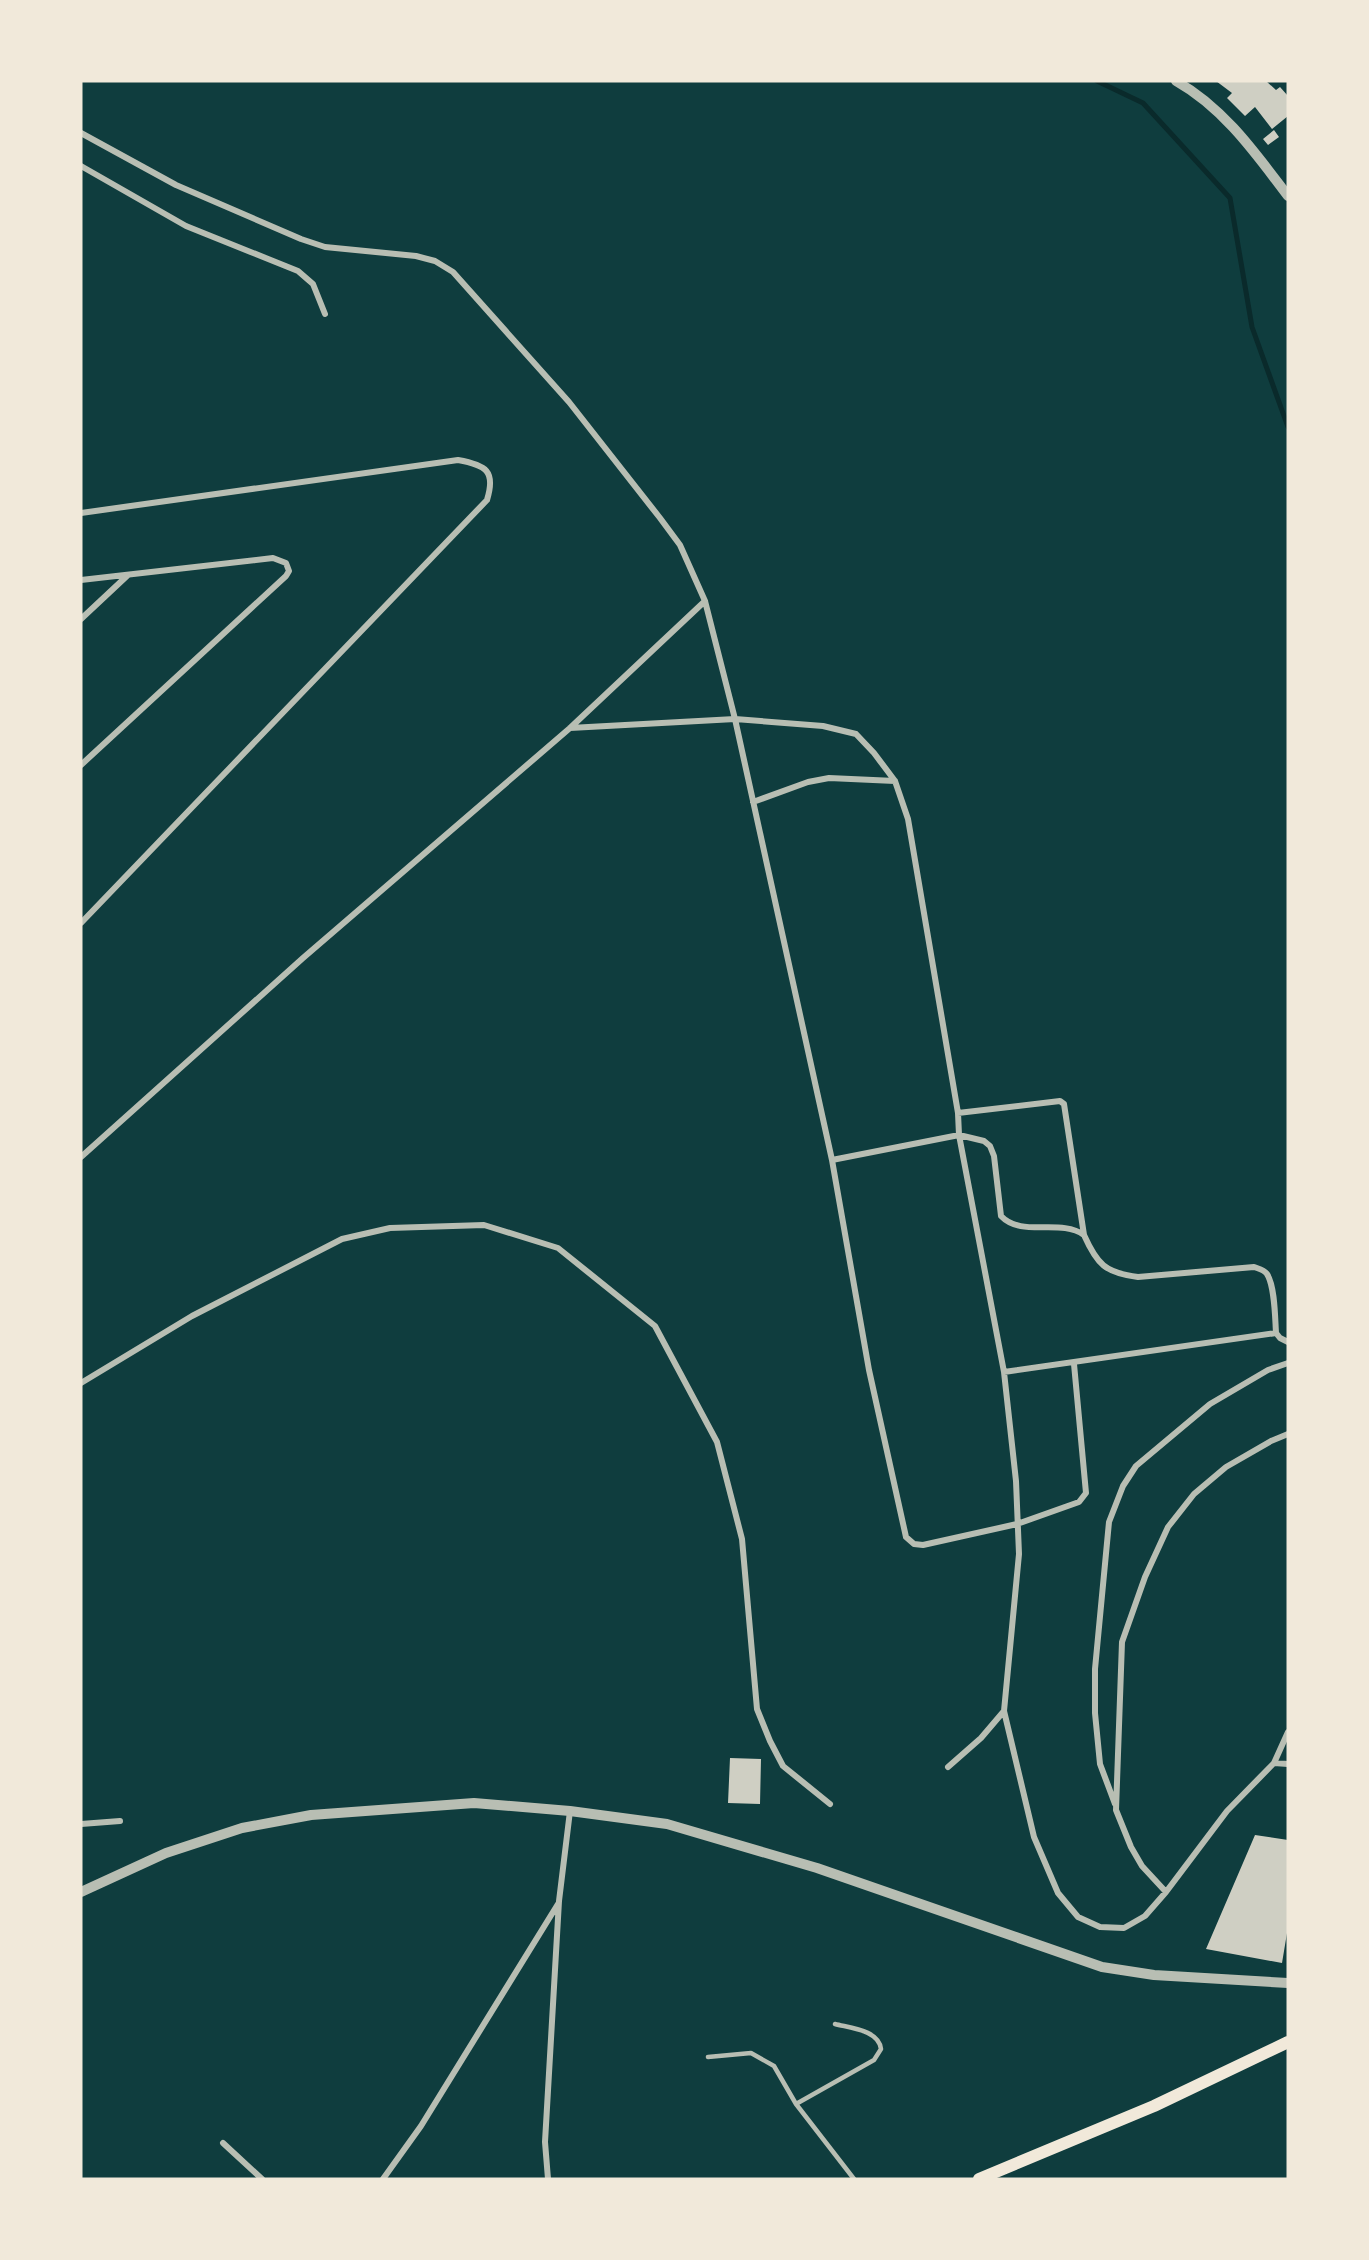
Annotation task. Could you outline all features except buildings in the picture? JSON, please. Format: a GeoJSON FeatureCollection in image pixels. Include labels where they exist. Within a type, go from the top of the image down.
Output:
{"type":"FeatureCollection","features":[{"type":"Feature","properties":{"kind":"main road"},"geometry":{"type":"LineString","coordinates":[[979,2179],[1154,2106],[1288,2042]]}},
{"type":"Feature","properties":{"kind":"street"},"geometry":{"type":"LineString","coordinates":[[1176,81],[1223,116],[1288,196]]}},
{"type":"Feature","properties":{"kind":"street"},"geometry":{"type":"LineString","coordinates":[[81,133],[176,185],[300,239],[325,247],[416,256],[435,261],[453,272],[569,402],[680,545],[705,601],[735,719],[832,1160],[870,1370],[906,1536],[914,1544],[923,1545],[1017,1524],[1079,1502],[1086,1493],[1074,1364]]}},
{"type":"Feature","properties":{"kind":"street"},"geometry":{"type":"LineString","coordinates":[[81,166],[186,226],[298,270],[313,284],[325,314]]}},
{"type":"Feature","properties":{"kind":"street"},"geometry":{"type":"LineString","coordinates":[[81,513],[458,460],[477,463],[487,472],[492,485],[487,500],[81,923]]}},
{"type":"Feature","properties":{"kind":"street"},"geometry":{"type":"LineString","coordinates":[[81,580],[273,558],[286,563],[289,571],[81,765]]}},
{"type":"Feature","properties":{"kind":"street"},"geometry":{"type":"LineString","coordinates":[[81,619],[128,574]]}},
{"type":"Feature","properties":{"kind":"street"},"geometry":{"type":"LineString","coordinates":[[81,1157],[303,958],[570,728],[705,601]]}},
{"type":"Feature","properties":{"kind":"street"},"geometry":{"type":"LineString","coordinates":[[570,728],[735,719],[823,726],[856,734],[895,781],[908,819],[958,1113],[959,1135],[1004,1372],[1016,1481],[1019,1554],[1004,1712],[1034,1837],[1058,1893],[1078,1917],[1100,1927],[1124,1928],[1145,1916],[1227,1811],[1274,1762],[1288,1732]]}},
{"type":"Feature","properties":{"kind":"street"},"geometry":{"type":"LineString","coordinates":[[753,802],[808,782],[829,778],[895,781]]}},
{"type":"Feature","properties":{"kind":"street"},"geometry":{"type":"LineString","coordinates":[[958,1113],[1060,1101],[1064,1104],[1084,1235],[1092,1252],[1103,1266],[1118,1275],[1137,1277],[1254,1268],[1262,1270],[1268,1275],[1276,1333],[1288,1342]]}},
{"type":"Feature","properties":{"kind":"street"},"geometry":{"type":"LineString","coordinates":[[832,1160],[959,1135],[984,1141],[990,1146],[994,1155],[1001,1216],[1007,1222],[1018,1226],[1072,1228],[1084,1235]]}},
{"type":"Feature","properties":{"kind":"street"},"geometry":{"type":"LineString","coordinates":[[81,1383],[192,1316],[342,1239],[390,1228],[484,1225],[558,1248],[655,1326],[717,1442],[742,1539],[757,1709],[783,1766],[830,1804]]}},
{"type":"Feature","properties":{"kind":"street"},"geometry":{"type":"LineString","coordinates":[[1004,1372],[1074,1364],[1276,1333]]}},
{"type":"Feature","properties":{"kind":"street"},"geometry":{"type":"LineString","coordinates":[[1166,1892],[1142,1866],[1131,1847],[1100,1764],[1095,1713],[1095,1669],[1109,1522],[1123,1486],[1136,1466],[1210,1404],[1268,1370],[1288,1363]]}},
{"type":"Feature","properties":{"kind":"street"},"geometry":{"type":"LineString","coordinates":[[1116,1810],[1122,1642],[1145,1576],[1168,1527],[1194,1494],[1226,1467],[1271,1441],[1288,1434]]}},
{"type":"Feature","properties":{"kind":"street"},"geometry":{"type":"LineString","coordinates":[[948,1767],[981,1738],[1004,1712]]}},
{"type":"Feature","properties":{"kind":"street"},"geometry":{"type":"LineString","coordinates":[[1274,1762],[1288,1764]]}},
{"type":"Feature","properties":{"kind":"street"},"geometry":{"type":"LineString","coordinates":[[81,1892],[166,1853],[242,1828],[311,1815],[474,1803],[570,1811],[667,1824],[817,1868],[1102,1967],[1154,1976],[1288,1983]]}},
{"type":"Feature","properties":{"kind":"street"},"geometry":{"type":"LineString","coordinates":[[548,2179],[545,2142],[559,1901],[570,1811]]}},
{"type":"Feature","properties":{"kind":"street"},"geometry":{"type":"LineString","coordinates":[[81,1824],[120,1821]]}},
{"type":"Feature","properties":{"kind":"street"},"geometry":{"type":"LineString","coordinates":[[383,2179],[421,2126],[559,1901]]}},
{"type":"Feature","properties":{"kind":"street"},"geometry":{"type":"LineString","coordinates":[[223,2143],[262,2179]]}},
{"type":"Feature","properties":{"kind":"lane"},"geometry":{"type":"LineString","coordinates":[[796,2104],[874,2060],[881,2049],[880,2043],[871,2034],[835,2024]]}},
{"type":"Feature","properties":{"kind":"lane"},"geometry":{"type":"LineString","coordinates":[[708,2057],[751,2053],[774,2066],[796,2104],[854,2179]]}},
{"type":"Feature","properties":{"kind":"waterway"},"geometry":{"type":"LineString","coordinates":[[1097,81],[1143,103],[1230,198],[1252,327],[1288,427]]}}]}
